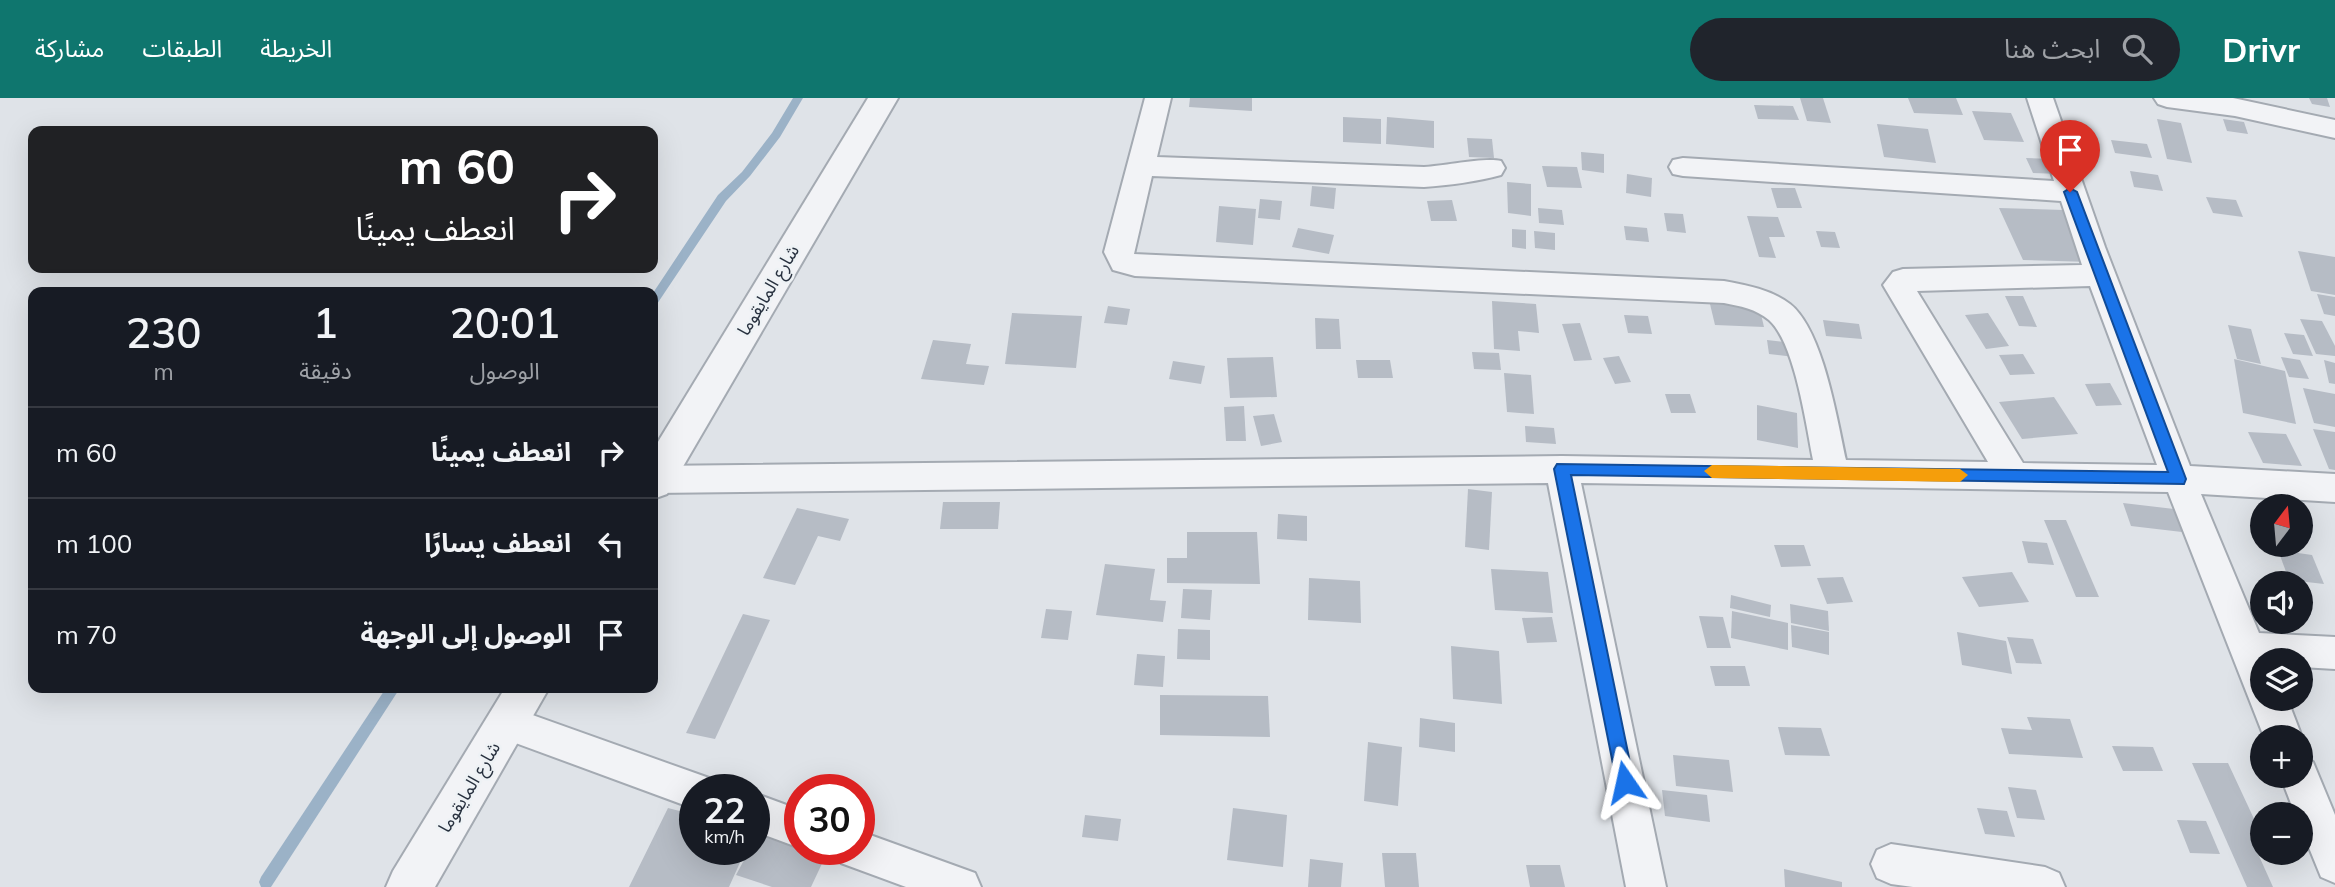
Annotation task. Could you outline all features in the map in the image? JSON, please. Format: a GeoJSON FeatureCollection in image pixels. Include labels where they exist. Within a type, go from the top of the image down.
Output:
{"type":"FeatureCollection","features":[{"type":"Feature","properties":{"kind":"street","name":"شارع المايقوما"},"geometry":{"type":"LineString","coordinates":[[658,475],[883,98]]}},
{"type":"Feature","properties":{"kind":"street"},"geometry":{"type":"LineString","coordinates":[[1158,98],[1119,252],[1123,262],[1135,265],[1724,292],[1766,303],[1782,314],[1800,341],[1832,473]]}},
{"type":"Feature","properties":{"kind":"street"},"geometry":{"type":"LineString","coordinates":[[2040,98],[2070,192],[2178,479],[2250,655]]}},
{"type":"Feature","properties":{"kind":"street"},"geometry":{"type":"LineString","coordinates":[[2167,98],[2235,107],[2335,129]]}},
{"type":"Feature","properties":{"kind":"street"},"geometry":{"type":"LineString","coordinates":[[1141,166],[1424,177],[1491,169]]}},
{"type":"Feature","properties":{"kind":"street"},"geometry":{"type":"LineString","coordinates":[[1683,167],[2070,192]]}},
{"type":"Feature","properties":{"kind":"street"},"geometry":{"type":"LineString","coordinates":[[2013,476],[1898,285],[1903,280],[2102,275]]}},
{"type":"Feature","properties":{"kind":"street"},"geometry":{"type":"LineString","coordinates":[[1562,469],[1646,887]]}},
{"type":"Feature","properties":{"kind":"street"},"geometry":{"type":"LineString","coordinates":[[658,482],[1562,469],[2178,479],[2335,488]]}},
{"type":"Feature","properties":{"kind":"street"},"geometry":{"type":"LineString","coordinates":[[2247,648],[2335,653]]}},
{"type":"Feature","properties":{"kind":"street","name":"شارع المايقوما"},"geometry":{"type":"LineString","coordinates":[[409,887],[518,705]]}},
{"type":"Feature","properties":{"kind":"street"},"geometry":{"type":"LineString","coordinates":[[518,705],[679,783]]}},
{"type":"Feature","properties":{"kind":"street"},"geometry":{"type":"LineString","coordinates":[[2304,788],[2335,863]]}},
{"type":"Feature","properties":{"kind":"street"},"geometry":{"type":"LineString","coordinates":[[875,856],[961,887]]}},
{"type":"Feature","properties":{"kind":"street"},"geometry":{"type":"LineString","coordinates":[[1891,864],[2045,887]]}},
{"type":"Feature","properties":{"kind":"building"},"geometry":{"type":"Polygon","coordinates":[[[1190,98],[1252,98],[1252,111],[1189,107],[1190,98]]]}},
{"type":"Feature","properties":{"kind":"building"},"geometry":{"type":"Polygon","coordinates":[[[1800,98],[1823,98],[1831,123],[1807,121],[1800,98]]]}},
{"type":"Feature","properties":{"kind":"building"},"geometry":{"type":"Polygon","coordinates":[[[1908,98],[1956,98],[1963,115],[1914,113],[1908,98]]]}},
{"type":"Feature","properties":{"kind":"building"},"geometry":{"type":"Polygon","coordinates":[[[2309,98],[2327,98],[2330,107],[2312,104],[2309,98]]]}},
{"type":"Feature","properties":{"kind":"building"},"geometry":{"type":"Polygon","coordinates":[[[1754,105],[1793,106],[1799,120],[1758,119],[1754,105]]]}},
{"type":"Feature","properties":{"kind":"building"},"geometry":{"type":"Polygon","coordinates":[[[1972,111],[2011,113],[2024,142],[1984,140],[1972,111]]]}},
{"type":"Feature","properties":{"kind":"building"},"geometry":{"type":"Polygon","coordinates":[[[1343,117],[1381,119],[1381,144],[1343,142],[1343,117]]]}},
{"type":"Feature","properties":{"kind":"building"},"geometry":{"type":"Polygon","coordinates":[[[1387,117],[1434,121],[1434,148],[1386,144],[1387,117]]]}},
{"type":"Feature","properties":{"kind":"building"},"geometry":{"type":"Polygon","coordinates":[[[2157,119],[2181,123],[2192,163],[2167,159],[2157,119]]]}},
{"type":"Feature","properties":{"kind":"building"},"geometry":{"type":"Polygon","coordinates":[[[2223,119],[2244,122],[2248,134],[2227,131],[2223,119]]]}},
{"type":"Feature","properties":{"kind":"building"},"geometry":{"type":"Polygon","coordinates":[[[1877,124],[1928,129],[1936,163],[1884,157],[1877,124]]]}},
{"type":"Feature","properties":{"kind":"building"},"geometry":{"type":"Polygon","coordinates":[[[1467,138],[1492,139],[1494,158],[1469,157],[1467,138]]]}},
{"type":"Feature","properties":{"kind":"building"},"geometry":{"type":"Polygon","coordinates":[[[2111,140],[2147,144],[2152,158],[2115,153],[2111,140]]]}},
{"type":"Feature","properties":{"kind":"building"},"geometry":{"type":"Polygon","coordinates":[[[1581,152],[1604,154],[1604,173],[1582,170],[1581,152]]]}},
{"type":"Feature","properties":{"kind":"building"},"geometry":{"type":"Polygon","coordinates":[[[2026,158],[2052,159],[2059,174],[2033,173],[2026,158]]]}},
{"type":"Feature","properties":{"kind":"building"},"geometry":{"type":"Polygon","coordinates":[[[1542,166],[1577,167],[1582,188],[1547,187],[1542,166]]]}},
{"type":"Feature","properties":{"kind":"building"},"geometry":{"type":"Polygon","coordinates":[[[2130,171],[2158,175],[2163,191],[2134,187],[2130,171]]]}},
{"type":"Feature","properties":{"kind":"building"},"geometry":{"type":"Polygon","coordinates":[[[1627,174],[1652,178],[1651,197],[1626,193],[1627,174]]]}},
{"type":"Feature","properties":{"kind":"building"},"geometry":{"type":"Polygon","coordinates":[[[1507,182],[1531,184],[1531,216],[1508,213],[1507,182]]]}},
{"type":"Feature","properties":{"kind":"building"},"geometry":{"type":"Polygon","coordinates":[[[1312,186],[1336,188],[1334,209],[1310,206],[1312,186]]]}},
{"type":"Feature","properties":{"kind":"building"},"geometry":{"type":"Polygon","coordinates":[[[1771,188],[1795,188],[1802,208],[1777,208],[1771,188]]]}},
{"type":"Feature","properties":{"kind":"building"},"geometry":{"type":"Polygon","coordinates":[[[2206,197],[2236,200],[2243,217],[2213,213],[2206,197]]]}},
{"type":"Feature","properties":{"kind":"building"},"geometry":{"type":"Polygon","coordinates":[[[1260,199],[1282,201],[1280,220],[1258,218],[1260,199]]]}},
{"type":"Feature","properties":{"kind":"building"},"geometry":{"type":"Polygon","coordinates":[[[1452,200],[1457,221],[1431,221],[1427,201],[1452,200]]]}},
{"type":"Feature","properties":{"kind":"building"},"geometry":{"type":"Polygon","coordinates":[[[1219,206],[1256,209],[1253,245],[1216,242],[1219,206]]]}},
{"type":"Feature","properties":{"kind":"building"},"geometry":{"type":"Polygon","coordinates":[[[1538,208],[1562,210],[1564,225],[1539,223],[1538,208]]]}},
{"type":"Feature","properties":{"kind":"building"},"geometry":{"type":"Polygon","coordinates":[[[1999,208],[2064,210],[2090,262],[2023,260],[1999,208]]]}},
{"type":"Feature","properties":{"kind":"building"},"geometry":{"type":"Polygon","coordinates":[[[1664,213],[1683,214],[1686,233],[1667,231],[1664,213]]]}},
{"type":"Feature","properties":{"kind":"building"},"geometry":{"type":"Polygon","coordinates":[[[1747,216],[1778,217],[1785,237],[1769,237],[1776,258],[1759,257],[1747,216]]]}},
{"type":"Feature","properties":{"kind":"building"},"geometry":{"type":"Polygon","coordinates":[[[1624,226],[1647,228],[1649,242],[1626,240],[1624,226]]]}},
{"type":"Feature","properties":{"kind":"building"},"geometry":{"type":"Polygon","coordinates":[[[1298,228],[1334,235],[1329,254],[1292,247],[1298,228]]]}},
{"type":"Feature","properties":{"kind":"building"},"geometry":{"type":"Polygon","coordinates":[[[1512,229],[1526,230],[1526,249],[1512,247],[1512,229]]]}},
{"type":"Feature","properties":{"kind":"building"},"geometry":{"type":"Polygon","coordinates":[[[1534,231],[1555,233],[1555,250],[1535,248],[1534,231]]]}},
{"type":"Feature","properties":{"kind":"building"},"geometry":{"type":"Polygon","coordinates":[[[1816,231],[1835,232],[1840,248],[1821,247],[1816,231]]]}},
{"type":"Feature","properties":{"kind":"building"},"geometry":{"type":"Polygon","coordinates":[[[2298,251],[2335,257],[2335,295],[2311,291],[2298,251]]]}},
{"type":"Feature","properties":{"kind":"building"},"geometry":{"type":"Polygon","coordinates":[[[2317,294],[2335,297],[2335,316],[2324,314],[2317,294]]]}},
{"type":"Feature","properties":{"kind":"building"},"geometry":{"type":"Polygon","coordinates":[[[2005,296],[2023,296],[2037,327],[2019,326],[2005,296]]]}},
{"type":"Feature","properties":{"kind":"building"},"geometry":{"type":"Polygon","coordinates":[[[1492,301],[1536,304],[1539,333],[1518,331],[1520,351],[1494,349],[1492,301]]]}},
{"type":"Feature","properties":{"kind":"building"},"geometry":{"type":"Polygon","coordinates":[[[1710,304],[1759,306],[1764,327],[1715,325],[1710,304]]]}},
{"type":"Feature","properties":{"kind":"building"},"geometry":{"type":"Polygon","coordinates":[[[1108,306],[1130,309],[1127,325],[1104,323],[1108,306]]]}},
{"type":"Feature","properties":{"kind":"building"},"geometry":{"type":"Polygon","coordinates":[[[1012,313],[1082,316],[1076,368],[1005,364],[1012,313]]]}},
{"type":"Feature","properties":{"kind":"building"},"geometry":{"type":"Polygon","coordinates":[[[1988,313],[2009,346],[1986,349],[1965,315],[1988,313]]]}},
{"type":"Feature","properties":{"kind":"building"},"geometry":{"type":"Polygon","coordinates":[[[1624,315],[1648,316],[1652,334],[1628,333],[1624,315]]]}},
{"type":"Feature","properties":{"kind":"building"},"geometry":{"type":"Polygon","coordinates":[[[1315,318],[1339,319],[1341,349],[1316,349],[1315,318]]]}},
{"type":"Feature","properties":{"kind":"building"},"geometry":{"type":"Polygon","coordinates":[[[2300,319],[2322,321],[2335,346],[2335,356],[2316,354],[2300,319]]]}},
{"type":"Feature","properties":{"kind":"building"},"geometry":{"type":"Polygon","coordinates":[[[1823,320],[1859,324],[1862,339],[1826,336],[1823,320]]]}},
{"type":"Feature","properties":{"kind":"building"},"geometry":{"type":"Polygon","coordinates":[[[1580,323],[1592,360],[1574,361],[1562,324],[1580,323]]]}},
{"type":"Feature","properties":{"kind":"building"},"geometry":{"type":"Polygon","coordinates":[[[2228,325],[2251,329],[2261,364],[2237,359],[2228,325]]]}},
{"type":"Feature","properties":{"kind":"building"},"geometry":{"type":"Polygon","coordinates":[[[2284,333],[2304,335],[2313,356],[2293,354],[2284,333]]]}},
{"type":"Feature","properties":{"kind":"building"},"geometry":{"type":"Polygon","coordinates":[[[933,340],[971,344],[966,364],[989,366],[984,385],[921,379],[933,340]]]}},
{"type":"Feature","properties":{"kind":"building"},"geometry":{"type":"Polygon","coordinates":[[[1767,340],[1809,345],[1811,359],[1769,354],[1767,340]]]}},
{"type":"Feature","properties":{"kind":"building"},"geometry":{"type":"Polygon","coordinates":[[[1472,352],[1499,353],[1501,370],[1474,369],[1472,352]]]}},
{"type":"Feature","properties":{"kind":"building"},"geometry":{"type":"Polygon","coordinates":[[[2023,354],[2035,374],[2010,375],[1999,355],[2023,354]]]}},
{"type":"Feature","properties":{"kind":"building"},"geometry":{"type":"Polygon","coordinates":[[[1619,356],[1631,382],[1615,384],[1603,358],[1619,356]]]}},
{"type":"Feature","properties":{"kind":"building"},"geometry":{"type":"Polygon","coordinates":[[[1273,357],[1277,397],[1230,398],[1227,358],[1273,357]]]}},
{"type":"Feature","properties":{"kind":"building"},"geometry":{"type":"Polygon","coordinates":[[[2281,357],[2300,360],[2309,379],[2289,377],[2281,357]]]}},
{"type":"Feature","properties":{"kind":"building"},"geometry":{"type":"Polygon","coordinates":[[[2234,359],[2285,371],[2296,424],[2243,413],[2234,359]]]}},
{"type":"Feature","properties":{"kind":"building"},"geometry":{"type":"Polygon","coordinates":[[[1356,360],[1390,360],[1393,378],[1358,378],[1356,360]]]}},
{"type":"Feature","properties":{"kind":"building"},"geometry":{"type":"Polygon","coordinates":[[[2324,360],[2335,363],[2335,384],[2329,383],[2324,360]]]}},
{"type":"Feature","properties":{"kind":"building"},"geometry":{"type":"Polygon","coordinates":[[[1173,361],[1205,366],[1201,384],[1169,379],[1173,361]]]}},
{"type":"Feature","properties":{"kind":"building"},"geometry":{"type":"Polygon","coordinates":[[[1504,373],[1531,375],[1534,414],[1507,412],[1504,373]]]}},
{"type":"Feature","properties":{"kind":"building"},"geometry":{"type":"Polygon","coordinates":[[[2110,383],[2122,405],[2096,406],[2085,384],[2110,383]]]}},
{"type":"Feature","properties":{"kind":"building"},"geometry":{"type":"Polygon","coordinates":[[[2303,388],[2335,394],[2335,427],[2314,423],[2303,388]]]}},
{"type":"Feature","properties":{"kind":"building"},"geometry":{"type":"Polygon","coordinates":[[[1665,394],[1690,394],[1696,413],[1671,413],[1665,394]]]}},
{"type":"Feature","properties":{"kind":"building"},"geometry":{"type":"Polygon","coordinates":[[[2054,397],[2078,434],[2022,439],[1999,402],[2054,397]]]}},
{"type":"Feature","properties":{"kind":"building"},"geometry":{"type":"Polygon","coordinates":[[[1757,405],[1797,413],[1798,448],[1757,440],[1757,405]]]}},
{"type":"Feature","properties":{"kind":"building"},"geometry":{"type":"Polygon","coordinates":[[[1244,406],[1246,441],[1226,441],[1224,407],[1244,406]]]}},
{"type":"Feature","properties":{"kind":"building"},"geometry":{"type":"Polygon","coordinates":[[[1274,414],[1282,442],[1261,446],[1253,416],[1274,414]]]}},
{"type":"Feature","properties":{"kind":"building"},"geometry":{"type":"Polygon","coordinates":[[[1525,426],[1554,428],[1556,444],[1526,442],[1525,426]]]}},
{"type":"Feature","properties":{"kind":"building"},"geometry":{"type":"Polygon","coordinates":[[[2313,429],[2335,432],[2335,470],[2329,469],[2313,429]]]}},
{"type":"Feature","properties":{"kind":"building"},"geometry":{"type":"Polygon","coordinates":[[[2248,432],[2286,434],[2302,466],[2263,463],[2248,432]]]}},
{"type":"Feature","properties":{"kind":"building"},"geometry":{"type":"Polygon","coordinates":[[[1468,489],[1492,492],[1489,550],[1465,547],[1468,489]]]}},
{"type":"Feature","properties":{"kind":"building"},"geometry":{"type":"Polygon","coordinates":[[[943,502],[1000,502],[998,529],[940,529],[943,502]]]}},
{"type":"Feature","properties":{"kind":"building"},"geometry":{"type":"Polygon","coordinates":[[[2123,503],[2191,511],[2199,534],[2131,526],[2123,503]]]}},
{"type":"Feature","properties":{"kind":"building"},"geometry":{"type":"Polygon","coordinates":[[[797,508],[849,519],[840,541],[818,536],[795,585],[763,578],[797,508]]]}},
{"type":"Feature","properties":{"kind":"building"},"geometry":{"type":"Polygon","coordinates":[[[1278,514],[1307,516],[1307,541],[1277,539],[1278,514]]]}},
{"type":"Feature","properties":{"kind":"building"},"geometry":{"type":"Polygon","coordinates":[[[2044,520],[2066,520],[2099,597],[2076,597],[2044,520]]]}},
{"type":"Feature","properties":{"kind":"building"},"geometry":{"type":"Polygon","coordinates":[[[1187,532],[1257,532],[1260,584],[1167,583],[1167,558],[1187,558],[1187,532]]]}},
{"type":"Feature","properties":{"kind":"building"},"geometry":{"type":"Polygon","coordinates":[[[2022,541],[2047,543],[2054,565],[2028,563],[2022,541]]]}},
{"type":"Feature","properties":{"kind":"building"},"geometry":{"type":"Polygon","coordinates":[[[1774,545],[1804,545],[1811,566],[1781,567],[1774,545]]]}},
{"type":"Feature","properties":{"kind":"building"},"geometry":{"type":"Polygon","coordinates":[[[2281,557],[2313,557],[2324,584],[2313,583],[2313,571],[2286,571],[2281,557]]]}},
{"type":"Feature","properties":{"kind":"building"},"geometry":{"type":"Polygon","coordinates":[[[1105,564],[1155,569],[1150,600],[1166,601],[1163,622],[1096,615],[1105,564]]]}},
{"type":"Feature","properties":{"kind":"building"},"geometry":{"type":"Polygon","coordinates":[[[1491,569],[1548,572],[1553,613],[1495,610],[1491,569]]]}},
{"type":"Feature","properties":{"kind":"building"},"geometry":{"type":"Polygon","coordinates":[[[2012,572],[2029,602],[1979,607],[1962,577],[2012,572]]]}},
{"type":"Feature","properties":{"kind":"building"},"geometry":{"type":"Polygon","coordinates":[[[1843,577],[1853,602],[1827,604],[1817,578],[1843,577]]]}},
{"type":"Feature","properties":{"kind":"building"},"geometry":{"type":"Polygon","coordinates":[[[1309,578],[1360,581],[1361,623],[1308,620],[1309,578]]]}},
{"type":"Feature","properties":{"kind":"building"},"geometry":{"type":"Polygon","coordinates":[[[1183,589],[1212,590],[1210,620],[1181,618],[1183,589]]]}},
{"type":"Feature","properties":{"kind":"building"},"geometry":{"type":"Polygon","coordinates":[[[1731,595],[1771,605],[1770,617],[1730,608],[1731,595]]]}},
{"type":"Feature","properties":{"kind":"building"},"geometry":{"type":"Polygon","coordinates":[[[1790,604],[1828,611],[1829,631],[1791,623],[1790,604]]]}},
{"type":"Feature","properties":{"kind":"building"},"geometry":{"type":"Polygon","coordinates":[[[1046,609],[1072,611],[1068,640],[1041,638],[1046,609]]]}},
{"type":"Feature","properties":{"kind":"building"},"geometry":{"type":"Polygon","coordinates":[[[1732,611],[1788,623],[1788,650],[1731,638],[1732,611]]]}},
{"type":"Feature","properties":{"kind":"building"},"geometry":{"type":"Polygon","coordinates":[[[743,614],[770,620],[715,739],[686,733],[743,614]]]}},
{"type":"Feature","properties":{"kind":"building"},"geometry":{"type":"Polygon","coordinates":[[[1699,616],[1723,617],[1731,648],[1707,648],[1699,616]]]}},
{"type":"Feature","properties":{"kind":"building"},"geometry":{"type":"Polygon","coordinates":[[[1552,617],[1557,642],[1527,643],[1522,618],[1552,617]]]}},
{"type":"Feature","properties":{"kind":"building"},"geometry":{"type":"Polygon","coordinates":[[[1791,625],[1829,632],[1829,655],[1792,647],[1791,625]]]}},
{"type":"Feature","properties":{"kind":"building"},"geometry":{"type":"Polygon","coordinates":[[[1178,629],[1210,630],[1210,660],[1177,659],[1178,629]]]}},
{"type":"Feature","properties":{"kind":"building"},"geometry":{"type":"Polygon","coordinates":[[[1957,632],[2006,641],[2012,674],[1962,665],[1957,632]]]}},
{"type":"Feature","properties":{"kind":"building"},"geometry":{"type":"Polygon","coordinates":[[[2007,637],[2033,639],[2042,664],[2016,663],[2007,637]]]}},
{"type":"Feature","properties":{"kind":"building"},"geometry":{"type":"Polygon","coordinates":[[[1451,646],[1499,651],[1502,704],[1453,699],[1451,646]]]}},
{"type":"Feature","properties":{"kind":"building"},"geometry":{"type":"Polygon","coordinates":[[[1137,654],[1165,656],[1163,687],[1134,685],[1137,654]]]}},
{"type":"Feature","properties":{"kind":"building"},"geometry":{"type":"Polygon","coordinates":[[[1710,666],[1745,666],[1750,686],[1715,686],[1710,666]]]}},
{"type":"Feature","properties":{"kind":"building"},"geometry":{"type":"Polygon","coordinates":[[[1160,695],[1268,696],[1270,737],[1160,735],[1160,695]]]}},
{"type":"Feature","properties":{"kind":"building"},"geometry":{"type":"Polygon","coordinates":[[[2027,717],[2070,719],[2083,758],[2009,754],[2001,728],[2032,730],[2027,717]]]}},
{"type":"Feature","properties":{"kind":"building"},"geometry":{"type":"Polygon","coordinates":[[[1420,718],[1455,723],[1455,752],[1419,747],[1420,718]]]}},
{"type":"Feature","properties":{"kind":"building"},"geometry":{"type":"Polygon","coordinates":[[[1778,727],[1821,728],[1830,756],[1785,755],[1778,727]]]}},
{"type":"Feature","properties":{"kind":"building"},"geometry":{"type":"Polygon","coordinates":[[[1368,742],[1402,747],[1398,806],[1364,801],[1368,742]]]}},
{"type":"Feature","properties":{"kind":"building"},"geometry":{"type":"Polygon","coordinates":[[[2112,746],[2153,747],[2163,771],[2123,771],[2112,746]]]}},
{"type":"Feature","properties":{"kind":"building"},"geometry":{"type":"Polygon","coordinates":[[[1673,755],[1729,760],[1733,792],[1676,786],[1673,755]]]}},
{"type":"Feature","properties":{"kind":"building"},"geometry":{"type":"Polygon","coordinates":[[[2192,763],[2228,763],[2250,810],[2250,865],[2263,865],[2273,887],[2247,887],[2192,763]]]}},
{"type":"Feature","properties":{"kind":"building"},"geometry":{"type":"Polygon","coordinates":[[[2008,787],[2036,790],[2045,820],[2017,818],[2008,787]]]}},
{"type":"Feature","properties":{"kind":"building"},"geometry":{"type":"Polygon","coordinates":[[[1662,790],[1707,795],[1710,822],[1665,816],[1662,790]]]}},
{"type":"Feature","properties":{"kind":"building"},"geometry":{"type":"Polygon","coordinates":[[[668,808],[679,811],[679,865],[739,865],[729,887],[629,887],[668,808]]]}},
{"type":"Feature","properties":{"kind":"building"},"geometry":{"type":"Polygon","coordinates":[[[1233,808],[1287,815],[1283,867],[1227,860],[1233,808]]]}},
{"type":"Feature","properties":{"kind":"building"},"geometry":{"type":"Polygon","coordinates":[[[1977,808],[2007,811],[2015,837],[1985,834],[1977,808]]]}},
{"type":"Feature","properties":{"kind":"building"},"geometry":{"type":"Polygon","coordinates":[[[1085,815],[1121,819],[1118,841],[1082,837],[1085,815]]]}},
{"type":"Feature","properties":{"kind":"building"},"geometry":{"type":"Polygon","coordinates":[[[2177,820],[2206,821],[2220,854],[2190,853],[2177,820]]]}},
{"type":"Feature","properties":{"kind":"building"},"geometry":{"type":"Polygon","coordinates":[[[770,836],[784,841],[784,865],[821,865],[811,887],[772,887],[736,875],[741,865],[770,865],[770,836]]]}},
{"type":"Feature","properties":{"kind":"building"},"geometry":{"type":"Polygon","coordinates":[[[1382,853],[1416,853],[1419,887],[1385,887],[1382,853]]]}},
{"type":"Feature","properties":{"kind":"building"},"geometry":{"type":"Polygon","coordinates":[[[1310,859],[1343,863],[1341,887],[1308,887],[1310,859]]]}},
{"type":"Feature","properties":{"kind":"building"},"geometry":{"type":"Polygon","coordinates":[[[1526,865],[1560,865],[1565,887],[1530,887],[1526,865]]]}},
{"type":"Feature","properties":{"kind":"building"},"geometry":{"type":"Polygon","coordinates":[[[1784,869],[1842,882],[1842,887],[1785,887],[1784,869]]]}},
{"type":"Feature","properties":{"kind":"waterway"},"geometry":{"type":"LineString","coordinates":[[658,294],[722,198],[746,174],[776,135],[798,98]]}},
{"type":"Feature","properties":{"kind":"waterway"},"geometry":{"type":"LineString","coordinates":[[266,882],[390,693]]}},
{"type":"Feature","properties":{"kind":"slow traffic"},"geometry":{"type":"LineString","coordinates":[[1712,471],[1960,475]]}},
{"type":"Feature","properties":{"kind":"route"},"geometry":{"type":"LineString","coordinates":[[1625,782],[1562,469],[2178,479],[2070,192]]}}]}
